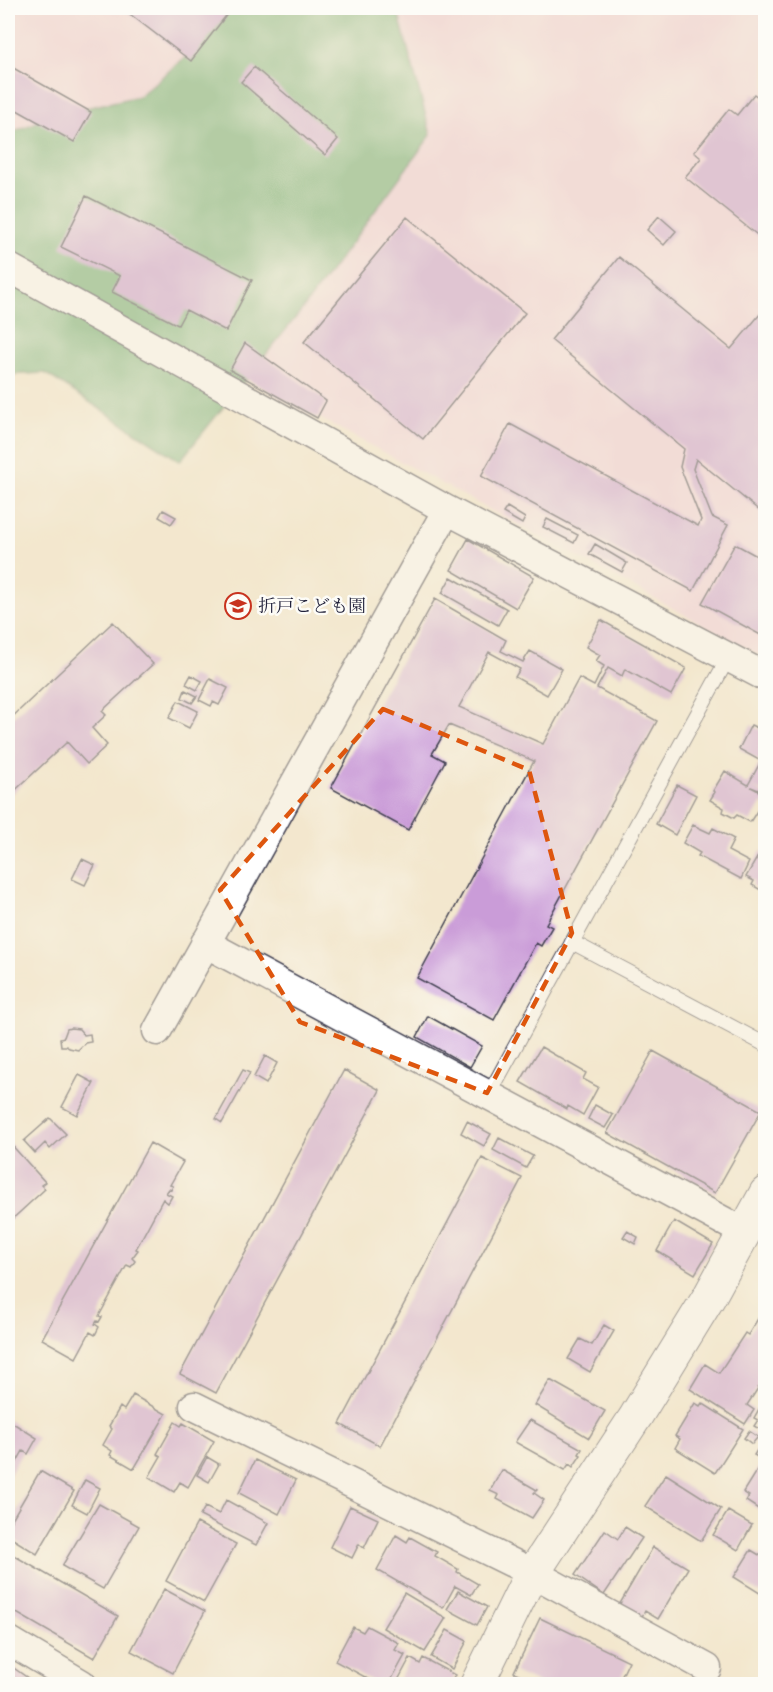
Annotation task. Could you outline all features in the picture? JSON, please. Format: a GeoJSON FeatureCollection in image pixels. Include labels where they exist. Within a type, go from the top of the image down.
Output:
{"type":"FeatureCollection","features":[{"type":"Feature","properties":{"kind":"street"},"geometry":{"type":"LineString","coordinates":[[8,267],[447,510],[765,677]]}},
{"type":"Feature","properties":{"kind":"street"},"geometry":{"type":"LineString","coordinates":[[157,1031],[447,510]]}},
{"type":"Feature","properties":{"kind":"street"},"geometry":{"type":"LineString","coordinates":[[205,943],[744,1232]]}},
{"type":"Feature","properties":{"kind":"street"},"geometry":{"type":"LineString","coordinates":[[477,1684],[533,1573],[709,1297],[765,1193]]}},
{"type":"Feature","properties":{"kind":"street"},"geometry":{"type":"LineString","coordinates":[[194,1406],[533,1573],[707,1668]]}},
{"type":"Feature","properties":{"kind":"street"},"geometry":{"type":"LineString","coordinates":[[8,1640],[49,1676],[82,1684]]}},
{"type":"Feature","properties":{"kind":"lane"},"geometry":{"type":"LineString","coordinates":[[488,1096],[728,658]]}},
{"type":"Feature","properties":{"kind":"lane"},"geometry":{"type":"LineString","coordinates":[[572,942],[765,1045]]}},
{"type":"Feature","properties":{"kind":"highlighted area"},"geometry":{"type":"Polygon","coordinates":[[[383,709],[529,770],[572,933],[487,1093],[300,1022],[220,890],[383,709]]]}},
{"type":"Feature","properties":{"kind":"shaded area"},"geometry":{"type":"Polygon","coordinates":[[[8,8],[765,8],[765,658],[8,250],[8,8]]]}},
{"type":"Feature","properties":{"kind":"green space"},"geometry":{"type":"Polygon","coordinates":[[[229,8],[397,8],[431,135],[305,306],[180,461],[45,373],[8,375],[8,134],[54,115],[139,96],[189,54],[229,8]]]}},
{"type":"Feature","properties":{"kind":"building"},"geometry":{"type":"Polygon","coordinates":[[[122,8],[232,8],[191,61],[122,8]]]}},
{"type":"Feature","properties":{"kind":"building"},"geometry":{"type":"Polygon","coordinates":[[[8,65],[91,112],[74,142],[8,105],[8,65]]]}},
{"type":"Feature","properties":{"kind":"building"},"geometry":{"type":"Polygon","coordinates":[[[254,67],[338,139],[325,155],[241,82],[254,67]]]}},
{"type":"Feature","properties":{"kind":"building"},"geometry":{"type":"Polygon","coordinates":[[[754,94],[766,103],[766,242],[685,177],[701,158],[694,152],[729,109],[737,115],[754,94]]]}},
{"type":"Feature","properties":{"kind":"building"},"geometry":{"type":"Polygon","coordinates":[[[86,196],[252,280],[226,331],[186,310],[178,325],[112,292],[120,276],[61,247],[86,196]]]}},
{"type":"Feature","properties":{"kind":"building"},"geometry":{"type":"Polygon","coordinates":[[[659,216],[676,231],[664,245],[647,230],[659,216]]]}},
{"type":"Feature","properties":{"kind":"building"},"geometry":{"type":"Polygon","coordinates":[[[407,217],[525,313],[423,439],[304,342],[407,217]]]}},
{"type":"Feature","properties":{"kind":"building"},"geometry":{"type":"Polygon","coordinates":[[[619,257],[731,349],[766,307],[766,516],[696,459],[693,469],[712,517],[728,525],[693,591],[481,476],[510,424],[698,526],[701,520],[680,467],[684,449],[551,340],[619,257]]]}},
{"type":"Feature","properties":{"kind":"building"},"geometry":{"type":"Polygon","coordinates":[[[245,343],[326,401],[317,418],[230,370],[245,343]]]}},
{"type":"Feature","properties":{"kind":"building"},"geometry":{"type":"Polygon","coordinates":[[[507,507],[525,518],[522,524],[503,513],[507,507]]]}},
{"type":"Feature","properties":{"kind":"building"},"geometry":{"type":"Polygon","coordinates":[[[163,510],[176,517],[171,524],[159,517],[163,510]]]}},
{"type":"Feature","properties":{"kind":"building"},"geometry":{"type":"Polygon","coordinates":[[[547,519],[578,535],[574,543],[543,527],[547,519]]]}},
{"type":"Feature","properties":{"kind":"building"},"geometry":{"type":"Polygon","coordinates":[[[468,539],[534,577],[516,608],[451,570],[468,539]]]}},
{"type":"Feature","properties":{"kind":"building"},"geometry":{"type":"Polygon","coordinates":[[[595,544],[627,563],[622,572],[589,554],[595,544]]]}},
{"type":"Feature","properties":{"kind":"building"},"geometry":{"type":"Polygon","coordinates":[[[735,544],[766,561],[766,638],[702,603],[735,544]]]}},
{"type":"Feature","properties":{"kind":"building"},"geometry":{"type":"Polygon","coordinates":[[[451,577],[507,609],[498,625],[442,593],[451,577]]]}},
{"type":"Feature","properties":{"kind":"building"},"geometry":{"type":"Polygon","coordinates":[[[435,599],[506,640],[501,651],[523,662],[530,651],[562,669],[547,695],[515,677],[520,669],[489,652],[459,707],[543,744],[579,678],[594,686],[604,666],[596,661],[600,655],[586,647],[601,620],[686,668],[671,695],[625,669],[622,676],[608,668],[597,688],[657,721],[546,924],[552,927],[541,946],[536,943],[494,1020],[417,978],[534,761],[449,725],[432,754],[445,761],[408,830],[331,788],[435,599]]]}},
{"type":"Feature","properties":{"kind":"building"},"geometry":{"type":"Polygon","coordinates":[[[113,622],[153,664],[102,711],[106,715],[92,728],[107,745],[87,764],[67,742],[8,797],[8,721],[113,622]]]}},
{"type":"Feature","properties":{"kind":"building"},"geometry":{"type":"Polygon","coordinates":[[[191,675],[202,681],[197,690],[186,684],[191,675]]]}},
{"type":"Feature","properties":{"kind":"building"},"geometry":{"type":"Polygon","coordinates":[[[210,679],[228,688],[219,705],[213,702],[211,706],[199,700],[210,679]]]}},
{"type":"Feature","properties":{"kind":"building"},"geometry":{"type":"Polygon","coordinates":[[[185,690],[197,696],[192,703],[182,698],[185,690]]]}},
{"type":"Feature","properties":{"kind":"building"},"geometry":{"type":"Polygon","coordinates":[[[178,701],[198,711],[189,728],[169,718],[178,701]]]}},
{"type":"Feature","properties":{"kind":"building"},"geometry":{"type":"Polygon","coordinates":[[[751,725],[766,732],[766,764],[739,749],[751,725]]]}},
{"type":"Feature","properties":{"kind":"building"},"geometry":{"type":"Polygon","coordinates":[[[760,763],[766,766],[766,793],[751,787],[766,795],[766,802],[764,805],[762,803],[750,822],[737,815],[734,818],[723,812],[724,808],[710,800],[725,771],[748,785],[760,763]]]}},
{"type":"Feature","properties":{"kind":"building"},"geometry":{"type":"Polygon","coordinates":[[[677,785],[696,795],[675,835],[656,824],[677,785]]]}},
{"type":"Feature","properties":{"kind":"building"},"geometry":{"type":"Polygon","coordinates":[[[693,825],[710,833],[713,828],[734,839],[728,851],[749,862],[741,879],[698,856],[700,853],[683,843],[693,825]]]}},
{"type":"Feature","properties":{"kind":"building"},"geometry":{"type":"Polygon","coordinates":[[[761,851],[766,853],[766,893],[752,885],[754,881],[746,877],[761,851]]]}},
{"type":"Feature","properties":{"kind":"building"},"geometry":{"type":"Polygon","coordinates":[[[82,859],[95,865],[85,885],[72,879],[82,859]]]}},
{"type":"Feature","properties":{"kind":"building"},"geometry":{"type":"Polygon","coordinates":[[[428,1016],[482,1046],[470,1067],[417,1037],[428,1016]]]}},
{"type":"Feature","properties":{"kind":"building"},"geometry":{"type":"Polygon","coordinates":[[[67,1029],[79,1029],[84,1035],[90,1034],[91,1042],[85,1043],[78,1050],[61,1046],[60,1038],[64,1037],[67,1029]]]}},
{"type":"Feature","properties":{"kind":"building"},"geometry":{"type":"Polygon","coordinates":[[[541,1047],[586,1073],[583,1079],[598,1087],[583,1115],[568,1106],[567,1109],[520,1082],[541,1047]]]}},
{"type":"Feature","properties":{"kind":"building"},"geometry":{"type":"Polygon","coordinates":[[[653,1051],[761,1111],[715,1193],[607,1133],[653,1051]]]}},
{"type":"Feature","properties":{"kind":"building"},"geometry":{"type":"Polygon","coordinates":[[[265,1056],[277,1063],[266,1084],[254,1077],[265,1056]]]}},
{"type":"Feature","properties":{"kind":"building"},"geometry":{"type":"Polygon","coordinates":[[[243,1070],[250,1073],[222,1123],[216,1119],[243,1070]]]}},
{"type":"Feature","properties":{"kind":"building"},"geometry":{"type":"Polygon","coordinates":[[[344,1070],[380,1090],[216,1393],[180,1374],[344,1070]]]}},
{"type":"Feature","properties":{"kind":"building"},"geometry":{"type":"Polygon","coordinates":[[[79,1075],[94,1083],[77,1115],[62,1107],[79,1075]]]}},
{"type":"Feature","properties":{"kind":"building"},"geometry":{"type":"Polygon","coordinates":[[[595,1105],[613,1115],[605,1128],[588,1119],[595,1105]]]}},
{"type":"Feature","properties":{"kind":"building"},"geometry":{"type":"Polygon","coordinates":[[[50,1118],[66,1134],[50,1149],[45,1143],[35,1153],[24,1141],[50,1118]]]}},
{"type":"Feature","properties":{"kind":"building"},"geometry":{"type":"Polygon","coordinates":[[[467,1121],[491,1134],[484,1146],[461,1133],[467,1121]]]}},
{"type":"Feature","properties":{"kind":"building"},"geometry":{"type":"Polygon","coordinates":[[[499,1138],[533,1156],[526,1168],[493,1150],[499,1138]]]}},
{"type":"Feature","properties":{"kind":"building"},"geometry":{"type":"Polygon","coordinates":[[[8,1141],[45,1182],[41,1185],[45,1189],[8,1223],[8,1141]]]}},
{"type":"Feature","properties":{"kind":"building"},"geometry":{"type":"Polygon","coordinates":[[[150,1143],[183,1162],[170,1185],[173,1186],[171,1190],[169,1189],[166,1193],[172,1196],[168,1203],[163,1199],[136,1249],[138,1250],[132,1258],[135,1261],[131,1267],[127,1265],[99,1316],[102,1317],[95,1324],[99,1327],[95,1335],[90,1332],[76,1358],[42,1339],[150,1143]]]}},
{"type":"Feature","properties":{"kind":"building"},"geometry":{"type":"Polygon","coordinates":[[[482,1158],[522,1178],[380,1446],[340,1424],[482,1158]]]}},
{"type":"Feature","properties":{"kind":"building"},"geometry":{"type":"Polygon","coordinates":[[[674,1221],[713,1244],[695,1274],[657,1251],[674,1221]]]}},
{"type":"Feature","properties":{"kind":"building"},"geometry":{"type":"Polygon","coordinates":[[[627,1231],[638,1237],[635,1244],[623,1237],[627,1231]]]}},
{"type":"Feature","properties":{"kind":"building"},"geometry":{"type":"Polygon","coordinates":[[[759,1317],[766,1321],[766,1376],[747,1405],[754,1410],[745,1424],[690,1389],[705,1364],[719,1373],[745,1333],[748,1335],[759,1317]]]}},
{"type":"Feature","properties":{"kind":"building"},"geometry":{"type":"Polygon","coordinates":[[[604,1325],[614,1331],[590,1372],[568,1359],[580,1339],[592,1345],[604,1325]]]}},
{"type":"Feature","properties":{"kind":"building"},"geometry":{"type":"Polygon","coordinates":[[[550,1380],[605,1411],[589,1438],[535,1405],[550,1380]]]}},
{"type":"Feature","properties":{"kind":"building"},"geometry":{"type":"Polygon","coordinates":[[[133,1395],[166,1414],[134,1469],[110,1455],[112,1451],[103,1445],[112,1429],[109,1426],[120,1407],[124,1410],[133,1395]]]}},
{"type":"Feature","properties":{"kind":"building"},"geometry":{"type":"Polygon","coordinates":[[[763,1402],[766,1403],[766,1433],[754,1426],[758,1420],[754,1418],[763,1402]]]}},
{"type":"Feature","properties":{"kind":"building"},"geometry":{"type":"Polygon","coordinates":[[[695,1403],[700,1406],[702,1403],[743,1429],[715,1473],[675,1448],[680,1439],[675,1436],[695,1403]]]}},
{"type":"Feature","properties":{"kind":"building"},"geometry":{"type":"Polygon","coordinates":[[[8,1420],[37,1438],[28,1454],[23,1451],[8,1478],[8,1420]]]}},
{"type":"Feature","properties":{"kind":"building"},"geometry":{"type":"Polygon","coordinates":[[[530,1420],[582,1449],[573,1467],[569,1464],[565,1470],[515,1442],[530,1420]]]}},
{"type":"Feature","properties":{"kind":"building"},"geometry":{"type":"Polygon","coordinates":[[[175,1422],[181,1426],[183,1423],[214,1441],[188,1487],[180,1482],[174,1492],[149,1477],[161,1456],[157,1454],[175,1422]]]}},
{"type":"Feature","properties":{"kind":"building"},"geometry":{"type":"Polygon","coordinates":[[[749,1431],[758,1437],[752,1444],[744,1438],[749,1431]]]}},
{"type":"Feature","properties":{"kind":"building"},"geometry":{"type":"Polygon","coordinates":[[[763,1441],[766,1443],[766,1514],[746,1501],[749,1496],[743,1492],[763,1460],[754,1455],[763,1441]]]}},
{"type":"Feature","properties":{"kind":"building"},"geometry":{"type":"Polygon","coordinates":[[[207,1457],[219,1464],[209,1482],[197,1475],[207,1457]]]}},
{"type":"Feature","properties":{"kind":"building"},"geometry":{"type":"Polygon","coordinates":[[[255,1460],[296,1480],[279,1514],[239,1493],[255,1460]]]}},
{"type":"Feature","properties":{"kind":"building"},"geometry":{"type":"Polygon","coordinates":[[[502,1470],[537,1490],[534,1493],[544,1500],[532,1518],[497,1499],[499,1495],[490,1491],[502,1470]]]}},
{"type":"Feature","properties":{"kind":"building"},"geometry":{"type":"Polygon","coordinates":[[[40,1471],[74,1491],[37,1554],[8,1536],[8,1526],[40,1471]]]}},
{"type":"Feature","properties":{"kind":"building"},"geometry":{"type":"Polygon","coordinates":[[[666,1474],[721,1509],[701,1541],[645,1506],[666,1474]]]}},
{"type":"Feature","properties":{"kind":"building"},"geometry":{"type":"Polygon","coordinates":[[[85,1480],[100,1488],[87,1513],[72,1505],[85,1480]]]}},
{"type":"Feature","properties":{"kind":"building"},"geometry":{"type":"Polygon","coordinates":[[[226,1500],[268,1523],[256,1545],[200,1516],[205,1507],[219,1514],[226,1500]]]}},
{"type":"Feature","properties":{"kind":"building"},"geometry":{"type":"Polygon","coordinates":[[[99,1504],[139,1526],[103,1589],[62,1566],[99,1504]]]}},
{"type":"Feature","properties":{"kind":"building"},"geometry":{"type":"Polygon","coordinates":[[[350,1506],[378,1519],[364,1548],[359,1544],[352,1558],[330,1547],[350,1506]]]}},
{"type":"Feature","properties":{"kind":"building"},"geometry":{"type":"Polygon","coordinates":[[[728,1511],[752,1525],[738,1550],[713,1535],[728,1511]]]}},
{"type":"Feature","properties":{"kind":"building"},"geometry":{"type":"Polygon","coordinates":[[[197,1523],[236,1544],[204,1602],[166,1581],[197,1523]]]}},
{"type":"Feature","properties":{"kind":"building"},"geometry":{"type":"Polygon","coordinates":[[[625,1527],[642,1538],[604,1595],[575,1575],[605,1530],[618,1539],[625,1527]]]}},
{"type":"Feature","properties":{"kind":"building"},"geometry":{"type":"Polygon","coordinates":[[[396,1535],[407,1542],[410,1537],[437,1552],[435,1556],[478,1584],[471,1595],[455,1586],[443,1608],[377,1570],[396,1535]]]}},
{"type":"Feature","properties":{"kind":"building"},"geometry":{"type":"Polygon","coordinates":[[[653,1547],[688,1568],[658,1619],[645,1611],[640,1620],[618,1607],[653,1547]]]}},
{"type":"Feature","properties":{"kind":"building"},"geometry":{"type":"Polygon","coordinates":[[[751,1550],[766,1559],[766,1597],[734,1577],[751,1550]]]}},
{"type":"Feature","properties":{"kind":"building"},"geometry":{"type":"Polygon","coordinates":[[[8,1552],[118,1616],[94,1658],[8,1608],[8,1552]]]}},
{"type":"Feature","properties":{"kind":"building"},"geometry":{"type":"Polygon","coordinates":[[[164,1589],[205,1611],[173,1673],[131,1651],[164,1589]]]}},
{"type":"Feature","properties":{"kind":"building"},"geometry":{"type":"Polygon","coordinates":[[[458,1591],[487,1607],[477,1625],[447,1609],[458,1591]]]}},
{"type":"Feature","properties":{"kind":"building"},"geometry":{"type":"Polygon","coordinates":[[[404,1593],[446,1618],[425,1652],[383,1628],[404,1593]]]}},
{"type":"Feature","properties":{"kind":"building"},"geometry":{"type":"Polygon","coordinates":[[[540,1618],[629,1661],[618,1684],[540,1684],[514,1672],[540,1618]]]}},
{"type":"Feature","properties":{"kind":"building"},"geometry":{"type":"Polygon","coordinates":[[[367,1626],[399,1643],[395,1650],[405,1655],[389,1684],[378,1684],[335,1661],[353,1627],[363,1632],[367,1626]]]}},
{"type":"Feature","properties":{"kind":"building"},"geometry":{"type":"Polygon","coordinates":[[[447,1630],[467,1641],[452,1669],[431,1657],[447,1630]]]}},
{"type":"Feature","properties":{"kind":"building"},"geometry":{"type":"Polygon","coordinates":[[[410,1658],[420,1664],[423,1658],[455,1675],[452,1681],[459,1684],[396,1684],[410,1658]]]}},
{"type":"Feature","properties":{"kind":"building"},"geometry":{"type":"Polygon","coordinates":[[[8,1664],[32,1681],[30,1684],[8,1684],[8,1664]]]}},
{"type":"Feature","properties":{"kind":"place","name":"折戸こども園"},"geometry":{"type":"Point","coordinates":[238,606]}}]}
